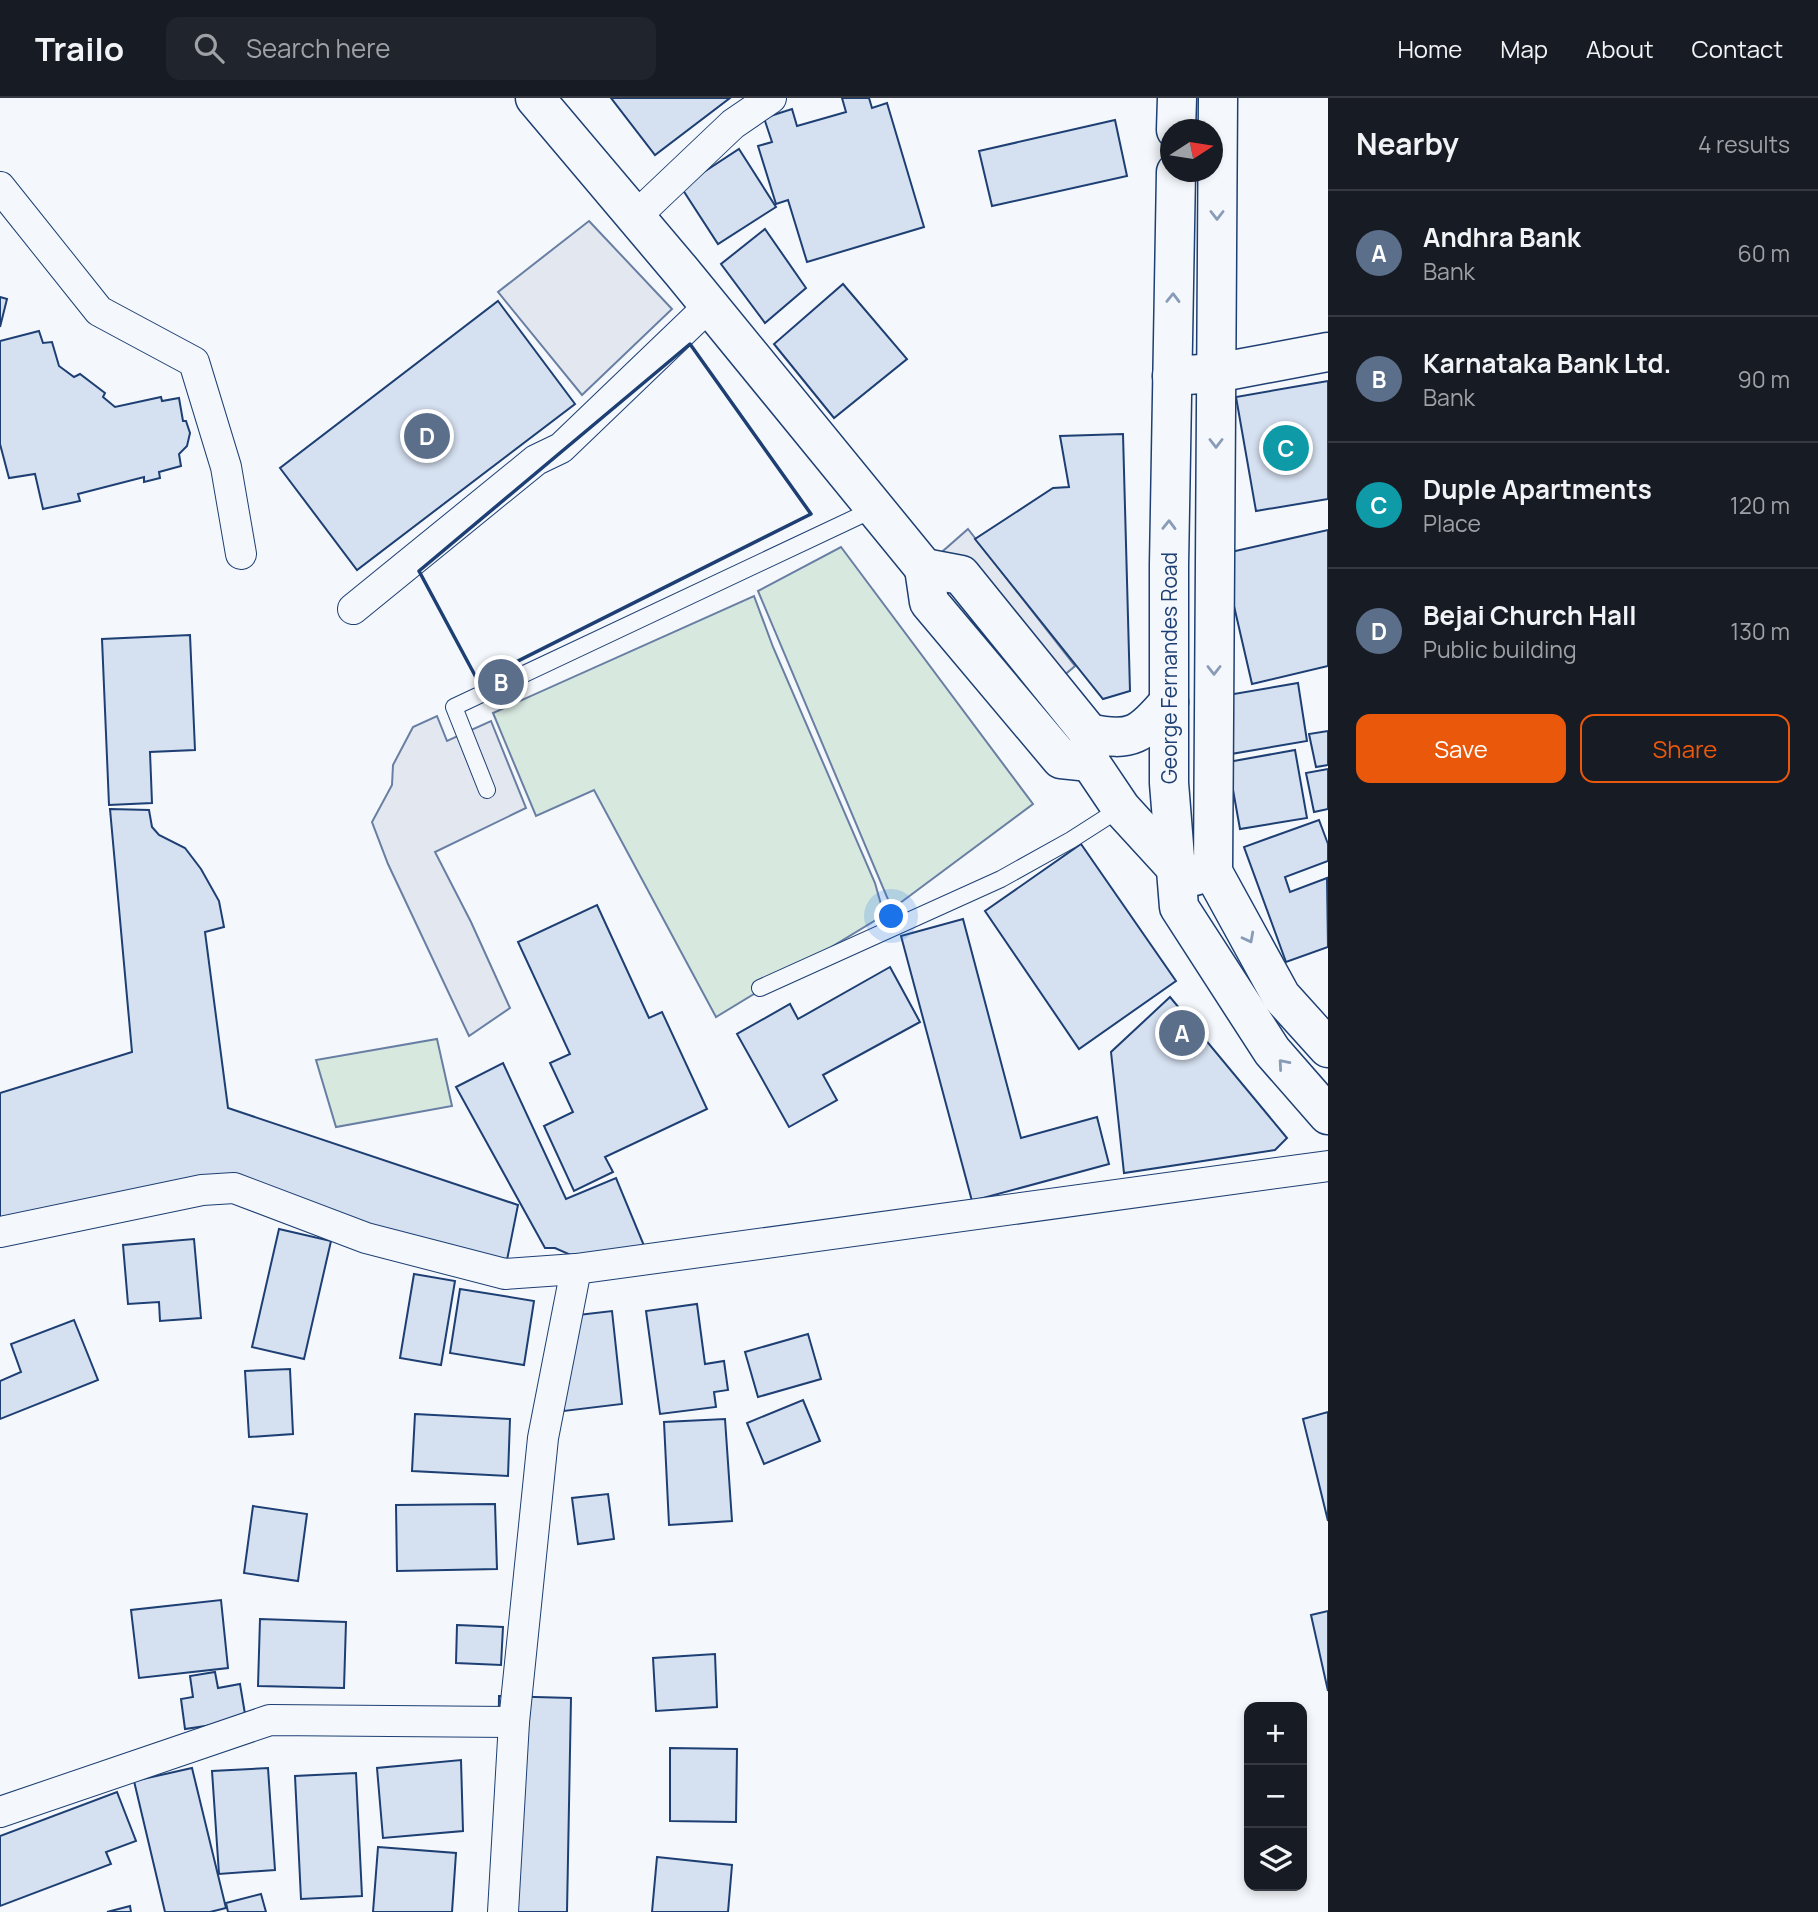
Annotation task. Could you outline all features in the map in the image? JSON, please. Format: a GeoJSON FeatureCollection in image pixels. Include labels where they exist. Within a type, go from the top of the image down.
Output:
{"type":"FeatureCollection","features":[{"type":"Feature","properties":{"kind":"main road"},"geometry":{"type":"LineString","coordinates":[[535,98],[924,568],[961,575],[1089,747],[1121,808],[1176,869],[1222,888]]}},
{"type":"Feature","properties":{"kind":"main road"},"geometry":{"type":"LineString","coordinates":[[1176,119],[1177,98]]}},
{"type":"Feature","properties":{"kind":"main road","name":"George Fernandes Road"},"geometry":{"type":"LineString","coordinates":[[1218,98],[1213,872],[1281,996],[1328,1048]]}},
{"type":"Feature","properties":{"kind":"main road","name":"George Fernandes Road"},"geometry":{"type":"LineString","coordinates":[[1176,182],[1169,783],[1179,907],[1272,1051],[1328,1115]]}},
{"type":"Feature","properties":{"kind":"main road"},"geometry":{"type":"LineString","coordinates":[[1172,376],[1216,373],[1328,352]]}},
{"type":"Feature","properties":{"kind":"main road"},"geometry":{"type":"LineString","coordinates":[[1089,747],[1110,738],[1131,736],[1151,723],[1169,702]]}},
{"type":"Feature","properties":{"kind":"street"},"geometry":{"type":"LineString","coordinates":[[635,217],[733,124],[771,98]]}},
{"type":"Feature","properties":{"kind":"street"},"geometry":{"type":"LineString","coordinates":[[0,187],[99,311],[194,362],[226,467],[241,554]]}},
{"type":"Feature","properties":{"kind":"street"},"geometry":{"type":"LineString","coordinates":[[353,610],[536,460],[561,449],[709,306]]}},
{"type":"Feature","properties":{"kind":"street"},"geometry":{"type":"LineString","coordinates":[[0,1232],[202,1190],[234,1188],[366,1238],[505,1273],[576,1269],[1328,1166]]}},
{"type":"Feature","properties":{"kind":"street"},"geometry":{"type":"LineString","coordinates":[[503,1912],[513,1722],[543,1438],[576,1269]]}},
{"type":"Feature","properties":{"kind":"street"},"geometry":{"type":"LineString","coordinates":[[0,1812],[270,1720],[513,1722]]}},
{"type":"Feature","properties":{"kind":"lane"},"geometry":{"type":"LineString","coordinates":[[487,790],[454,707],[874,509]]}},
{"type":"Feature","properties":{"kind":"lane"},"geometry":{"type":"LineString","coordinates":[[760,988],[1000,879],[1071,840],[1121,808]]}},
{"type":"Feature","properties":{"kind":"shaded area"},"geometry":{"type":"Polygon","coordinates":[[[589,221],[672,309],[582,395],[498,292],[589,221]]]}},
{"type":"Feature","properties":{"kind":"shaded area"},"geometry":{"type":"Polygon","coordinates":[[[968,529],[1075,666],[1048,689],[943,551],[968,529]]]}},
{"type":"Feature","properties":{"kind":"shaded area"},"geometry":{"type":"Polygon","coordinates":[[[841,547],[1033,804],[892,909],[758,591],[841,547]]]}},
{"type":"Feature","properties":{"kind":"shaded area"},"geometry":{"type":"Polygon","coordinates":[[[754,596],[773,647],[875,883],[884,915],[716,1017],[594,790],[536,816],[493,713],[754,596]]]}},
{"type":"Feature","properties":{"kind":"shaded area"},"geometry":{"type":"Polygon","coordinates":[[[437,716],[447,741],[491,721],[526,808],[435,852],[471,922],[510,1008],[469,1036],[388,864],[372,822],[392,785],[393,765],[413,727],[437,716]]]}},
{"type":"Feature","properties":{"kind":"shaded area"},"geometry":{"type":"Polygon","coordinates":[[[437,1039],[452,1106],[336,1127],[316,1060],[437,1039]]]}},
{"type":"Feature","properties":{"kind":"building"},"geometry":{"type":"Polygon","coordinates":[[[611,98],[730,98],[655,155],[611,98]]]}},
{"type":"Feature","properties":{"kind":"building"},"geometry":{"type":"Polygon","coordinates":[[[842,98],[869,98],[872,108],[887,103],[924,227],[807,262],[788,200],[776,204],[758,146],[772,142],[764,118],[792,109],[797,126],[846,112],[842,98]]]}},
{"type":"Feature","properties":{"kind":"building"},"geometry":{"type":"Polygon","coordinates":[[[1115,120],[1127,176],[992,206],[979,151],[1115,120]]]}},
{"type":"Feature","properties":{"kind":"building"},"geometry":{"type":"Polygon","coordinates":[[[739,149],[776,207],[718,244],[681,187],[739,149]]]}},
{"type":"Feature","properties":{"kind":"building"},"geometry":{"type":"Polygon","coordinates":[[[765,229],[806,288],[765,323],[721,264],[765,229]]]}},
{"type":"Feature","properties":{"kind":"building"},"geometry":{"type":"Polygon","coordinates":[[[843,284],[907,359],[834,418],[774,344],[843,284]]]}},
{"type":"Feature","properties":{"kind":"building"},"geometry":{"type":"Polygon","coordinates":[[[0,297],[7,299],[0,327],[0,297]]]}},
{"type":"Feature","properties":{"kind":"building"},"geometry":{"type":"Polygon","coordinates":[[[498,301],[575,404],[357,570],[280,468],[498,301]]]}},
{"type":"Feature","properties":{"kind":"building"},"geometry":{"type":"Polygon","coordinates":[[[39,331],[43,343],[52,342],[59,366],[74,377],[80,374],[105,393],[103,397],[115,407],[161,397],[162,401],[179,398],[183,421],[186,421],[190,433],[187,446],[179,454],[181,466],[159,472],[160,478],[144,482],[144,477],[78,494],[80,501],[43,509],[35,474],[9,478],[0,444],[0,341],[39,331]]]}},
{"type":"Feature","properties":{"kind":"building"},"geometry":{"type":"Polygon","coordinates":[[[1328,381],[1328,499],[1256,511],[1236,397],[1328,381]]]}},
{"type":"Feature","properties":{"kind":"building"},"geometry":{"type":"Polygon","coordinates":[[[1123,434],[1130,691],[1103,699],[975,539],[1053,488],[1069,487],[1060,436],[1123,434]]]}},
{"type":"Feature","properties":{"kind":"building"},"geometry":{"type":"Polygon","coordinates":[[[1328,530],[1328,666],[1252,684],[1222,554],[1328,530]]]}},
{"type":"Feature","properties":{"kind":"building"},"geometry":{"type":"Polygon","coordinates":[[[190,635],[195,750],[150,752],[152,803],[109,805],[102,639],[190,635]]]}},
{"type":"Feature","properties":{"kind":"building"},"geometry":{"type":"Polygon","coordinates":[[[1298,683],[1307,741],[1231,754],[1222,696],[1298,683]]]}},
{"type":"Feature","properties":{"kind":"building"},"geometry":{"type":"Polygon","coordinates":[[[1328,731],[1328,765],[1316,767],[1309,734],[1328,731]]]}},
{"type":"Feature","properties":{"kind":"building"},"geometry":{"type":"Polygon","coordinates":[[[1295,750],[1307,818],[1240,829],[1228,762],[1295,750]]]}},
{"type":"Feature","properties":{"kind":"building"},"geometry":{"type":"Polygon","coordinates":[[[1328,769],[1328,809],[1314,812],[1306,773],[1328,769]]]}},
{"type":"Feature","properties":{"kind":"building"},"geometry":{"type":"Polygon","coordinates":[[[110,809],[149,810],[152,827],[159,835],[185,848],[201,869],[219,901],[224,927],[205,932],[228,1108],[518,1205],[505,1270],[227,1182],[0,1227],[0,1093],[132,1052],[110,809]]]}},
{"type":"Feature","properties":{"kind":"building"},"geometry":{"type":"Polygon","coordinates":[[[1319,820],[1328,844],[1328,861],[1285,877],[1290,892],[1327,878],[1328,947],[1286,962],[1244,847],[1319,820]]]}},
{"type":"Feature","properties":{"kind":"building"},"geometry":{"type":"Polygon","coordinates":[[[1081,844],[1176,981],[1079,1049],[985,911],[1081,844]]]}},
{"type":"Feature","properties":{"kind":"building"},"geometry":{"type":"Polygon","coordinates":[[[597,905],[649,1018],[662,1012],[707,1109],[605,1157],[613,1172],[574,1191],[544,1126],[573,1112],[550,1063],[570,1054],[518,942],[597,905]]]}},
{"type":"Feature","properties":{"kind":"building"},"geometry":{"type":"Polygon","coordinates":[[[963,919],[1021,1138],[1097,1117],[1109,1164],[972,1201],[901,936],[963,919]]]}},
{"type":"Feature","properties":{"kind":"building"},"geometry":{"type":"Polygon","coordinates":[[[890,967],[920,1022],[823,1075],[837,1100],[789,1127],[737,1034],[790,1004],[798,1019],[890,967]]]}},
{"type":"Feature","properties":{"kind":"building"},"geometry":{"type":"Polygon","coordinates":[[[1170,997],[1287,1138],[1275,1150],[1124,1173],[1111,1052],[1170,997]]]}},
{"type":"Feature","properties":{"kind":"building"},"geometry":{"type":"Polygon","coordinates":[[[503,1063],[566,1199],[616,1178],[645,1248],[582,1260],[555,1248],[545,1248],[456,1087],[503,1063]]]}},
{"type":"Feature","properties":{"kind":"building"},"geometry":{"type":"Polygon","coordinates":[[[279,1229],[331,1241],[304,1359],[252,1347],[279,1229]]]}},
{"type":"Feature","properties":{"kind":"building"},"geometry":{"type":"Polygon","coordinates":[[[194,1239],[201,1318],[160,1321],[159,1302],[128,1304],[123,1245],[194,1239]]]}},
{"type":"Feature","properties":{"kind":"building"},"geometry":{"type":"Polygon","coordinates":[[[414,1274],[455,1281],[441,1365],[400,1358],[414,1274]]]}},
{"type":"Feature","properties":{"kind":"building"},"geometry":{"type":"Polygon","coordinates":[[[460,1289],[534,1301],[524,1365],[450,1353],[460,1289]]]}},
{"type":"Feature","properties":{"kind":"building"},"geometry":{"type":"Polygon","coordinates":[[[697,1304],[705,1364],[724,1361],[728,1390],[714,1392],[716,1407],[660,1414],[646,1311],[697,1304]]]}},
{"type":"Feature","properties":{"kind":"building"},"geometry":{"type":"Polygon","coordinates":[[[612,1311],[622,1404],[564,1411],[553,1318],[612,1311]]]}},
{"type":"Feature","properties":{"kind":"building"},"geometry":{"type":"Polygon","coordinates":[[[74,1320],[98,1380],[0,1419],[0,1381],[21,1372],[11,1344],[74,1320]]]}},
{"type":"Feature","properties":{"kind":"building"},"geometry":{"type":"Polygon","coordinates":[[[808,1334],[821,1379],[758,1397],[745,1352],[808,1334]]]}},
{"type":"Feature","properties":{"kind":"building"},"geometry":{"type":"Polygon","coordinates":[[[290,1369],[293,1434],[249,1437],[245,1371],[290,1369]]]}},
{"type":"Feature","properties":{"kind":"building"},"geometry":{"type":"Polygon","coordinates":[[[803,1400],[820,1441],[764,1464],[747,1423],[803,1400]]]}},
{"type":"Feature","properties":{"kind":"building"},"geometry":{"type":"Polygon","coordinates":[[[1328,1412],[1328,1521],[1303,1419],[1328,1412]]]}},
{"type":"Feature","properties":{"kind":"building"},"geometry":{"type":"Polygon","coordinates":[[[415,1414],[510,1419],[508,1476],[412,1471],[415,1414]]]}},
{"type":"Feature","properties":{"kind":"building"},"geometry":{"type":"Polygon","coordinates":[[[725,1419],[732,1521],[669,1525],[664,1422],[725,1419]]]}},
{"type":"Feature","properties":{"kind":"building"},"geometry":{"type":"Polygon","coordinates":[[[608,1494],[614,1539],[578,1544],[572,1498],[608,1494]]]}},
{"type":"Feature","properties":{"kind":"building"},"geometry":{"type":"Polygon","coordinates":[[[495,1504],[497,1569],[397,1571],[396,1505],[495,1504]]]}},
{"type":"Feature","properties":{"kind":"building"},"geometry":{"type":"Polygon","coordinates":[[[253,1506],[307,1514],[298,1581],[244,1573],[253,1506]]]}},
{"type":"Feature","properties":{"kind":"building"},"geometry":{"type":"Polygon","coordinates":[[[221,1600],[228,1668],[139,1678],[131,1610],[221,1600]]]}},
{"type":"Feature","properties":{"kind":"building"},"geometry":{"type":"Polygon","coordinates":[[[1328,1611],[1328,1691],[1311,1615],[1328,1611]]]}},
{"type":"Feature","properties":{"kind":"building"},"geometry":{"type":"Polygon","coordinates":[[[260,1619],[346,1622],[344,1688],[258,1686],[260,1619]]]}},
{"type":"Feature","properties":{"kind":"building"},"geometry":{"type":"Polygon","coordinates":[[[457,1625],[503,1627],[501,1665],[456,1663],[457,1625]]]}},
{"type":"Feature","properties":{"kind":"building"},"geometry":{"type":"Polygon","coordinates":[[[715,1654],[717,1707],[656,1711],[653,1658],[715,1654]]]}},
{"type":"Feature","properties":{"kind":"building"},"geometry":{"type":"Polygon","coordinates":[[[215,1672],[218,1688],[240,1684],[246,1720],[185,1729],[181,1699],[193,1697],[190,1676],[215,1672]]]}},
{"type":"Feature","properties":{"kind":"building"},"geometry":{"type":"Polygon","coordinates":[[[499,1696],[571,1698],[567,1912],[496,1912],[499,1696]]]}},
{"type":"Feature","properties":{"kind":"building"},"geometry":{"type":"Polygon","coordinates":[[[670,1748],[737,1749],[736,1822],[670,1821],[670,1748]]]}},
{"type":"Feature","properties":{"kind":"building"},"geometry":{"type":"Polygon","coordinates":[[[461,1760],[463,1831],[383,1838],[377,1768],[461,1760]]]}},
{"type":"Feature","properties":{"kind":"building"},"geometry":{"type":"Polygon","coordinates":[[[192,1768],[226,1908],[210,1912],[165,1912],[134,1781],[192,1768]]]}},
{"type":"Feature","properties":{"kind":"building"},"geometry":{"type":"Polygon","coordinates":[[[268,1768],[275,1870],[219,1874],[212,1771],[268,1768]]]}},
{"type":"Feature","properties":{"kind":"building"},"geometry":{"type":"Polygon","coordinates":[[[356,1773],[362,1896],[301,1899],[295,1776],[356,1773]]]}},
{"type":"Feature","properties":{"kind":"building"},"geometry":{"type":"Polygon","coordinates":[[[117,1792],[136,1841],[106,1852],[111,1864],[0,1906],[0,1836],[117,1792]]]}},
{"type":"Feature","properties":{"kind":"building"},"geometry":{"type":"Polygon","coordinates":[[[378,1847],[456,1853],[452,1912],[373,1912],[378,1847]]]}},
{"type":"Feature","properties":{"kind":"building"},"geometry":{"type":"Polygon","coordinates":[[[657,1857],[732,1865],[728,1912],[652,1912],[657,1857]]]}},
{"type":"Feature","properties":{"kind":"building"},"geometry":{"type":"Polygon","coordinates":[[[261,1894],[266,1912],[228,1912],[226,1903],[261,1894]]]}},
{"type":"Feature","properties":{"kind":"building"},"geometry":{"type":"Polygon","coordinates":[[[130,1906],[131,1912],[107,1912],[130,1906]]]}},
{"type":"Feature","properties":{"kind":"wall"},"geometry":{"type":"LineString","coordinates":[[690,344],[811,514],[478,681],[419,571],[690,344]]}},
{"type":"Feature","properties":{"kind":"place","name":"Bejai Church Hall"},"geometry":{"type":"Point","coordinates":[427,436]}},
{"type":"Feature","properties":{"kind":"place","name":"Duple Apartments"},"geometry":{"type":"Point","coordinates":[1286,448]}},
{"type":"Feature","properties":{"kind":"place","name":"Karnataka Bank Ltd."},"geometry":{"type":"Point","coordinates":[501,682]}},
{"type":"Feature","properties":{"kind":"place","name":"Andhra Bank"},"geometry":{"type":"Point","coordinates":[1182,1033]}}]}
